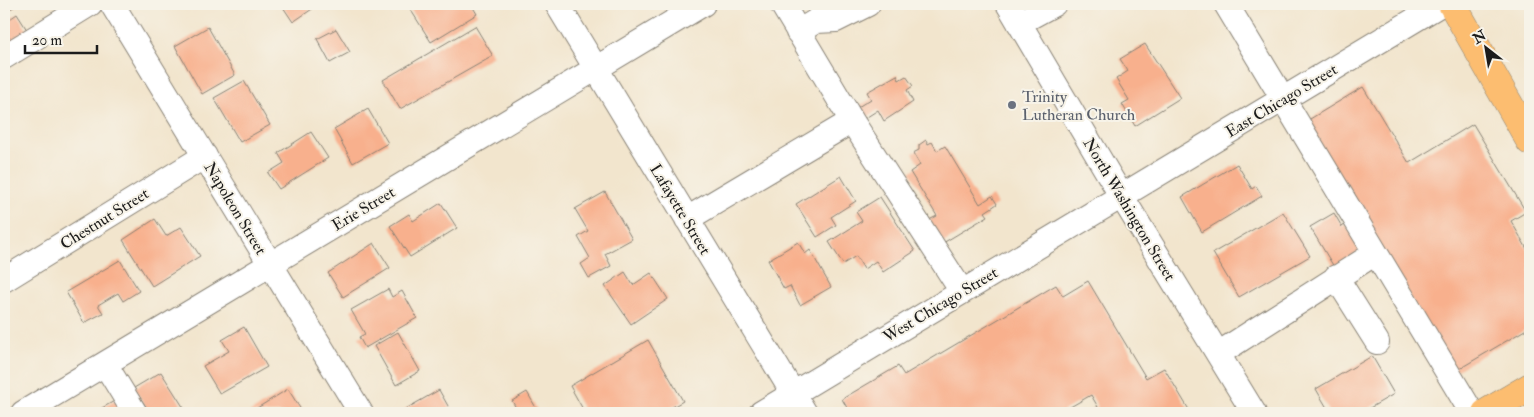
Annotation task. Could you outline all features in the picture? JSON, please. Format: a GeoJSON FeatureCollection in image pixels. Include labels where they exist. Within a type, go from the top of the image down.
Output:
{"type":"FeatureCollection","features":[{"type":"Feature","properties":{"kind":"main road"},"geometry":{"type":"LineString","coordinates":[[1452,4],[1528,133]]}},
{"type":"Feature","properties":{"kind":"main road"},"geometry":{"type":"LineString","coordinates":[[1486,413],[1530,387]]}},
{"type":"Feature","properties":{"kind":"street"},"geometry":{"type":"LineString","coordinates":[[4,58],[90,4]]}},
{"type":"Feature","properties":{"kind":"street","name":"Napoleon Street"},"geometry":{"type":"LineString","coordinates":[[112,4],[361,413]]}},
{"type":"Feature","properties":{"kind":"street","name":"Lafayette Street"},"geometry":{"type":"LineString","coordinates":[[557,4],[805,413]]}},
{"type":"Feature","properties":{"kind":"street","name":"Erie Street"},"geometry":{"type":"LineString","coordinates":[[23,413],[703,4]]}},
{"type":"Feature","properties":{"kind":"street"},"geometry":{"type":"LineString","coordinates":[[782,4],[852,121],[961,290]]}},
{"type":"Feature","properties":{"kind":"street"},"geometry":{"type":"LineString","coordinates":[[798,32],[816,21],[836,20],[868,4]]}},
{"type":"Feature","properties":{"kind":"street"},"geometry":{"type":"LineString","coordinates":[[1014,14],[1054,4]]}},
{"type":"Feature","properties":{"kind":"street","name":"East Chicago Street"},"geometry":{"type":"LineString","coordinates":[[1122,197],[1440,4]]}},
{"type":"Feature","properties":{"kind":"street"},"geometry":{"type":"LineString","coordinates":[[1230,5],[1283,100],[1374,254],[1472,413]]}},
{"type":"Feature","properties":{"kind":"street","name":"North Washington Street"},"geometry":{"type":"LineString","coordinates":[[1014,14],[1122,197],[1254,413]]}},
{"type":"Feature","properties":{"kind":"street"},"geometry":{"type":"LineString","coordinates":[[688,219],[852,121]]}},
{"type":"Feature","properties":{"kind":"street","name":"Chestnut Street"},"geometry":{"type":"LineString","coordinates":[[4,280],[205,156]]}},
{"type":"Feature","properties":{"kind":"street","name":"West Chicago Street"},"geometry":{"type":"LineString","coordinates":[[761,413],[961,290],[1122,197]]}},
{"type":"Feature","properties":{"kind":"street"},"geometry":{"type":"LineString","coordinates":[[1218,354],[1374,254]]}},
{"type":"Feature","properties":{"kind":"street"},"geometry":{"type":"LineString","coordinates":[[1336,277],[1377,342]]}},
{"type":"Feature","properties":{"kind":"street"},"geometry":{"type":"LineString","coordinates":[[105,364],[135,413]]}},
{"type":"Feature","properties":{"kind":"building"},"geometry":{"type":"Polygon","coordinates":[[[6,4],[19,4],[10,9],[6,4]]]}},
{"type":"Feature","properties":{"kind":"building"},"geometry":{"type":"Polygon","coordinates":[[[281,4],[317,4],[318,5],[293,22],[281,4]]]}},
{"type":"Feature","properties":{"kind":"building"},"geometry":{"type":"Polygon","coordinates":[[[407,4],[471,4],[477,14],[431,42],[407,4]]]}},
{"type":"Feature","properties":{"kind":"building"},"geometry":{"type":"Polygon","coordinates":[[[824,4],[863,4],[835,22],[824,4]]]}},
{"type":"Feature","properties":{"kind":"building"},"geometry":{"type":"Polygon","coordinates":[[[17,14],[29,33],[4,43],[4,23],[17,14]]]}},
{"type":"Feature","properties":{"kind":"building"},"geometry":{"type":"Polygon","coordinates":[[[475,26],[493,56],[400,109],[383,80],[475,26]]]}},
{"type":"Feature","properties":{"kind":"building"},"geometry":{"type":"Polygon","coordinates":[[[208,27],[235,75],[202,94],[175,46],[208,27]]]}},
{"type":"Feature","properties":{"kind":"building"},"geometry":{"type":"Polygon","coordinates":[[[336,29],[350,52],[330,63],[317,39],[336,29]]]}},
{"type":"Feature","properties":{"kind":"building"},"geometry":{"type":"Polygon","coordinates":[[[1145,44],[1180,98],[1135,126],[1122,104],[1129,100],[1116,79],[1128,71],[1120,59],[1145,44]]]}},
{"type":"Feature","properties":{"kind":"building"},"geometry":{"type":"Polygon","coordinates":[[[897,75],[899,80],[906,76],[913,86],[907,90],[913,102],[884,121],[878,110],[864,119],[858,107],[871,99],[867,92],[897,75]]]}},
{"type":"Feature","properties":{"kind":"building"},"geometry":{"type":"Polygon","coordinates":[[[244,81],[270,125],[240,142],[214,98],[244,81]]]}},
{"type":"Feature","properties":{"kind":"building"},"geometry":{"type":"Polygon","coordinates":[[[1363,87],[1409,163],[1473,124],[1526,212],[1511,221],[1530,254],[1530,327],[1454,372],[1305,122],[1363,87]]]}},
{"type":"Feature","properties":{"kind":"building"},"geometry":{"type":"Polygon","coordinates":[[[368,109],[388,143],[353,163],[334,129],[368,109]]]}},
{"type":"Feature","properties":{"kind":"building"},"geometry":{"type":"Polygon","coordinates":[[[311,132],[328,158],[279,189],[268,173],[284,163],[278,153],[311,132]]]}},
{"type":"Feature","properties":{"kind":"building"},"geometry":{"type":"Polygon","coordinates":[[[926,140],[928,144],[932,142],[937,151],[945,146],[980,204],[992,196],[997,204],[985,212],[988,216],[943,243],[929,220],[937,216],[910,172],[920,165],[913,153],[919,150],[919,145],[926,140]]]}},
{"type":"Feature","properties":{"kind":"building"},"geometry":{"type":"Polygon","coordinates":[[[1237,164],[1252,189],[1256,186],[1262,196],[1202,232],[1182,197],[1237,164]]]}},
{"type":"Feature","properties":{"kind":"building"},"geometry":{"type":"Polygon","coordinates":[[[841,176],[856,201],[831,217],[836,225],[817,237],[796,204],[841,176]]]}},
{"type":"Feature","properties":{"kind":"building"},"geometry":{"type":"Polygon","coordinates":[[[605,192],[632,239],[605,254],[611,266],[589,278],[581,264],[590,258],[578,237],[588,231],[575,209],[605,192]]]}},
{"type":"Feature","properties":{"kind":"building"},"geometry":{"type":"Polygon","coordinates":[[[880,197],[915,251],[883,272],[876,261],[864,269],[856,256],[843,264],[829,242],[862,221],[856,212],[880,197]]]}},
{"type":"Feature","properties":{"kind":"building"},"geometry":{"type":"Polygon","coordinates":[[[441,203],[457,228],[410,257],[390,226],[409,214],[413,221],[441,203]]]}},
{"type":"Feature","properties":{"kind":"building"},"geometry":{"type":"Polygon","coordinates":[[[1283,212],[1310,256],[1239,297],[1213,253],[1283,212]]]}},
{"type":"Feature","properties":{"kind":"building"},"geometry":{"type":"Polygon","coordinates":[[[1334,213],[1342,227],[1346,224],[1362,250],[1334,267],[1310,227],[1334,213]]]}},
{"type":"Feature","properties":{"kind":"building"},"geometry":{"type":"Polygon","coordinates":[[[155,219],[166,236],[181,227],[200,256],[152,286],[123,240],[155,219]]]}},
{"type":"Feature","properties":{"kind":"building"},"geometry":{"type":"Polygon","coordinates":[[[798,242],[805,254],[810,250],[831,287],[800,305],[790,286],[784,289],[768,260],[798,242]]]}},
{"type":"Feature","properties":{"kind":"building"},"geometry":{"type":"Polygon","coordinates":[[[374,243],[390,268],[343,297],[328,273],[374,243]]]}},
{"type":"Feature","properties":{"kind":"building"},"geometry":{"type":"Polygon","coordinates":[[[120,260],[139,291],[123,301],[118,293],[98,305],[103,313],[84,323],[66,292],[120,260]]]}},
{"type":"Feature","properties":{"kind":"building"},"geometry":{"type":"Polygon","coordinates":[[[625,272],[633,285],[651,273],[668,299],[631,324],[605,286],[625,272]]]}},
{"type":"Feature","properties":{"kind":"building"},"geometry":{"type":"Polygon","coordinates":[[[1088,281],[1146,378],[1164,368],[1191,413],[1087,413],[1098,407],[1091,395],[1060,413],[850,413],[842,399],[898,366],[904,375],[1056,285],[1063,296],[1088,281]]]}},
{"type":"Feature","properties":{"kind":"building"},"geometry":{"type":"Polygon","coordinates":[[[388,289],[392,297],[402,291],[417,318],[365,348],[359,337],[365,334],[351,310],[388,289]]]}},
{"type":"Feature","properties":{"kind":"building"},"geometry":{"type":"Polygon","coordinates":[[[244,327],[267,367],[220,394],[203,366],[229,351],[222,340],[244,327]]]}},
{"type":"Feature","properties":{"kind":"building"},"geometry":{"type":"Polygon","coordinates":[[[398,332],[420,371],[396,385],[374,346],[398,332]]]}},
{"type":"Feature","properties":{"kind":"building"},"geometry":{"type":"Polygon","coordinates":[[[648,340],[683,401],[662,413],[585,413],[570,386],[648,340]]]}},
{"type":"Feature","properties":{"kind":"building"},"geometry":{"type":"Polygon","coordinates":[[[1372,356],[1394,394],[1361,413],[1330,413],[1316,389],[1372,356]]]}},
{"type":"Feature","properties":{"kind":"building"},"geometry":{"type":"Polygon","coordinates":[[[161,372],[187,413],[150,413],[134,388],[161,372]]]}},
{"type":"Feature","properties":{"kind":"building"},"geometry":{"type":"Polygon","coordinates":[[[288,389],[303,413],[249,413],[288,389]]]}},
{"type":"Feature","properties":{"kind":"building"},"geometry":{"type":"Polygon","coordinates":[[[439,390],[452,413],[403,413],[402,411],[439,390]]]}},
{"type":"Feature","properties":{"kind":"building"},"geometry":{"type":"Polygon","coordinates":[[[527,392],[539,413],[519,413],[512,401],[527,392]]]}},
{"type":"Feature","properties":{"kind":"building"},"geometry":{"type":"Polygon","coordinates":[[[118,399],[126,413],[93,413],[118,399]]]}},
{"type":"Feature","properties":{"kind":"place","name":"Trinity Lutheran Church"},"geometry":{"type":"Point","coordinates":[1012,105]}}]}
